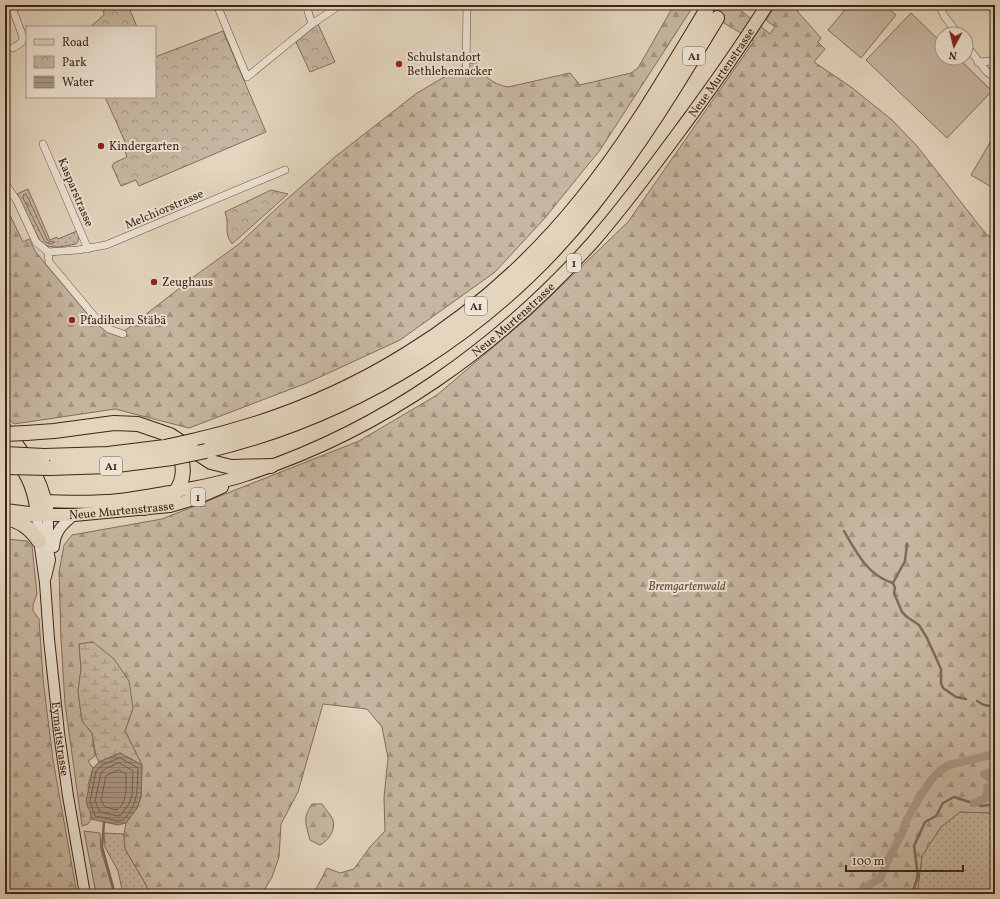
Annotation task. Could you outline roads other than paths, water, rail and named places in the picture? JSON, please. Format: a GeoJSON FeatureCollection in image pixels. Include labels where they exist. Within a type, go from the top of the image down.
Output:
{"type":"FeatureCollection","features":[{"type":"Feature","properties":{"kind":"highway","name":"A1"},"geometry":{"type":"LineString","coordinates":[[5,454],[47,462],[123,465],[168,452],[192,441],[270,420],[308,406],[346,389],[417,349],[483,301],[542,246],[594,183],[711,15],[653,122],[604,191],[551,254],[492,309],[457,337],[388,381],[351,400],[306,420],[273,432],[206,451],[168,452]]}},
{"type":"Feature","properties":{"kind":"highway"},"geometry":{"type":"LineString","coordinates":[[5,434],[121,423],[138,424],[170,435],[211,462],[231,467],[271,466]]}},
{"type":"Feature","properties":{"kind":"highway"},"geometry":{"type":"LineString","coordinates":[[144,508],[162,502],[176,491],[180,484],[183,472],[180,455],[174,446],[149,427]]}},
{"type":"Feature","properties":{"kind":"highway","name":"A1"},"geometry":{"type":"LineString","coordinates":[[5,467],[47,462]]}},
{"type":"Feature","properties":{"kind":"highway"},"geometry":{"type":"LineString","coordinates":[[5,511],[43,515]]}},
{"type":"Feature","properties":{"kind":"highway"},"geometry":{"type":"LineString","coordinates":[[5,518],[24,524],[39,541]]}},
{"type":"Feature","properties":{"kind":"main road","name":"Neue Murtenstrasse"},"geometry":{"type":"LineString","coordinates":[[41,501],[106,501],[137,498],[208,485],[248,474],[348,434],[403,403],[464,362],[536,301],[592,243],[632,195],[713,86],[768,5]]}},
{"type":"Feature","properties":{"kind":"main road","name":"Eymattstrasse"},"geometry":{"type":"LineString","coordinates":[[5,429],[23,452],[34,469],[42,486],[41,501],[50,560]]}},
{"type":"Feature","properties":{"kind":"main road","name":"Eymattstrasse"},"geometry":{"type":"LineString","coordinates":[[5,445],[27,476],[32,488],[41,501]]}},
{"type":"Feature","properties":{"kind":"main road","name":"Neue Murtenstrasse"},"geometry":{"type":"LineString","coordinates":[[43,515],[74,515],[164,506],[183,502],[233,482],[248,474]]}},
{"type":"Feature","properties":{"kind":"main road","name":"Eymattstrasse"},"geometry":{"type":"LineString","coordinates":[[43,515],[39,541],[45,583],[49,639],[59,733],[72,820],[86,894]]}},
{"type":"Feature","properties":{"kind":"main road","name":"Eymattstrasse"},"geometry":{"type":"LineString","coordinates":[[45,583],[53,552],[54,537],[66,521],[74,515]]}},
{"type":"Feature","properties":{"kind":"street"},"geometry":{"type":"LineString","coordinates":[[11,5],[24,37],[22,42],[13,48]]}},
{"type":"Feature","properties":{"kind":"street"},"geometry":{"type":"LineString","coordinates":[[217,5],[247,77],[312,24],[340,5]]}},
{"type":"Feature","properties":{"kind":"street"},"geometry":{"type":"LineString","coordinates":[[306,5],[312,24]]}},
{"type":"Feature","properties":{"kind":"street"},"geometry":{"type":"LineString","coordinates":[[466,66],[467,5]]}},
{"type":"Feature","properties":{"kind":"street"},"geometry":{"type":"LineString","coordinates":[[939,5],[952,26]]}},
{"type":"Feature","properties":{"kind":"street"},"geometry":{"type":"LineString","coordinates":[[974,56],[986,71],[995,78]]}},
{"type":"Feature","properties":{"kind":"street"},"geometry":{"type":"LineString","coordinates":[[978,62],[995,61]]}},
{"type":"Feature","properties":{"kind":"street","name":"Kasparstrasse"},"geometry":{"type":"LineString","coordinates":[[43,144],[88,249]]}},
{"type":"Feature","properties":{"kind":"street","name":"Melchiorstrasse"},"geometry":{"type":"LineString","coordinates":[[48,252],[88,249],[116,241],[285,170]]}},
{"type":"Feature","properties":{"kind":"street"},"geometry":{"type":"LineString","coordinates":[[5,183],[17,201],[36,242],[48,252],[49,262],[95,317],[109,329],[123,334]]}},
{"type":"Feature","properties":{"kind":"water"},"geometry":{"type":"Polygon","coordinates":[[[120,753],[142,765],[141,797],[137,808],[126,823],[118,825],[91,819],[90,810],[86,801],[93,768],[99,762],[120,753]]]}},
{"type":"Feature","properties":{"kind":"waterway"},"geometry":{"type":"LineString","coordinates":[[844,531],[858,555],[870,569],[884,580],[893,583]]}},
{"type":"Feature","properties":{"kind":"waterway"},"geometry":{"type":"LineString","coordinates":[[907,544],[905,561],[893,583],[895,588],[894,593],[902,612],[919,625],[927,638],[941,669],[941,683],[943,688],[956,697],[966,699]]}},
{"type":"Feature","properties":{"kind":"waterway"},"geometry":{"type":"LineString","coordinates":[[977,701],[984,705],[995,707]]}},
{"type":"Feature","properties":{"kind":"waterway"},"geometry":{"type":"LineString","coordinates":[[858,894],[867,886],[880,879],[903,831],[906,821],[931,780],[941,770],[949,765],[995,754]]}},
{"type":"Feature","properties":{"kind":"waterway"},"geometry":{"type":"LineString","coordinates":[[995,771],[984,774],[992,780],[995,780]]}},
{"type":"Feature","properties":{"kind":"waterway"},"geometry":{"type":"LineString","coordinates":[[974,803],[990,796],[987,787],[995,788]]}},
{"type":"Feature","properties":{"kind":"waterway"},"geometry":{"type":"LineString","coordinates":[[912,894],[918,876],[914,846],[925,822],[936,816],[943,803],[954,797],[982,806],[995,804]]}},
{"type":"Feature","properties":{"kind":"waterway"},"geometry":{"type":"LineString","coordinates":[[104,822],[102,847],[115,894]]}},
{"type":"Feature","properties":{"kind":"tunnel"},"geometry":{"type":"LineString","coordinates":[[717,18],[725,5]]}},
{"type":"Feature","properties":{"kind":"place","name":"Schulstandort Bethlehemacker"},"geometry":{"type":"Point","coordinates":[399,64]}},
{"type":"Feature","properties":{"kind":"place","name":"Kindergarten"},"geometry":{"type":"Point","coordinates":[101,146]}},
{"type":"Feature","properties":{"kind":"place","name":"Zeughaus"},"geometry":{"type":"Point","coordinates":[154,282]}},
{"type":"Feature","properties":{"kind":"place","name":"Pfadiheim Stäbä"},"geometry":{"type":"Point","coordinates":[72,320]}},
{"type":"Feature","properties":{"kind":"park label","name":"Bremgartenwald"},"geometry":{"type":"Point","coordinates":[687,586]}}]}
